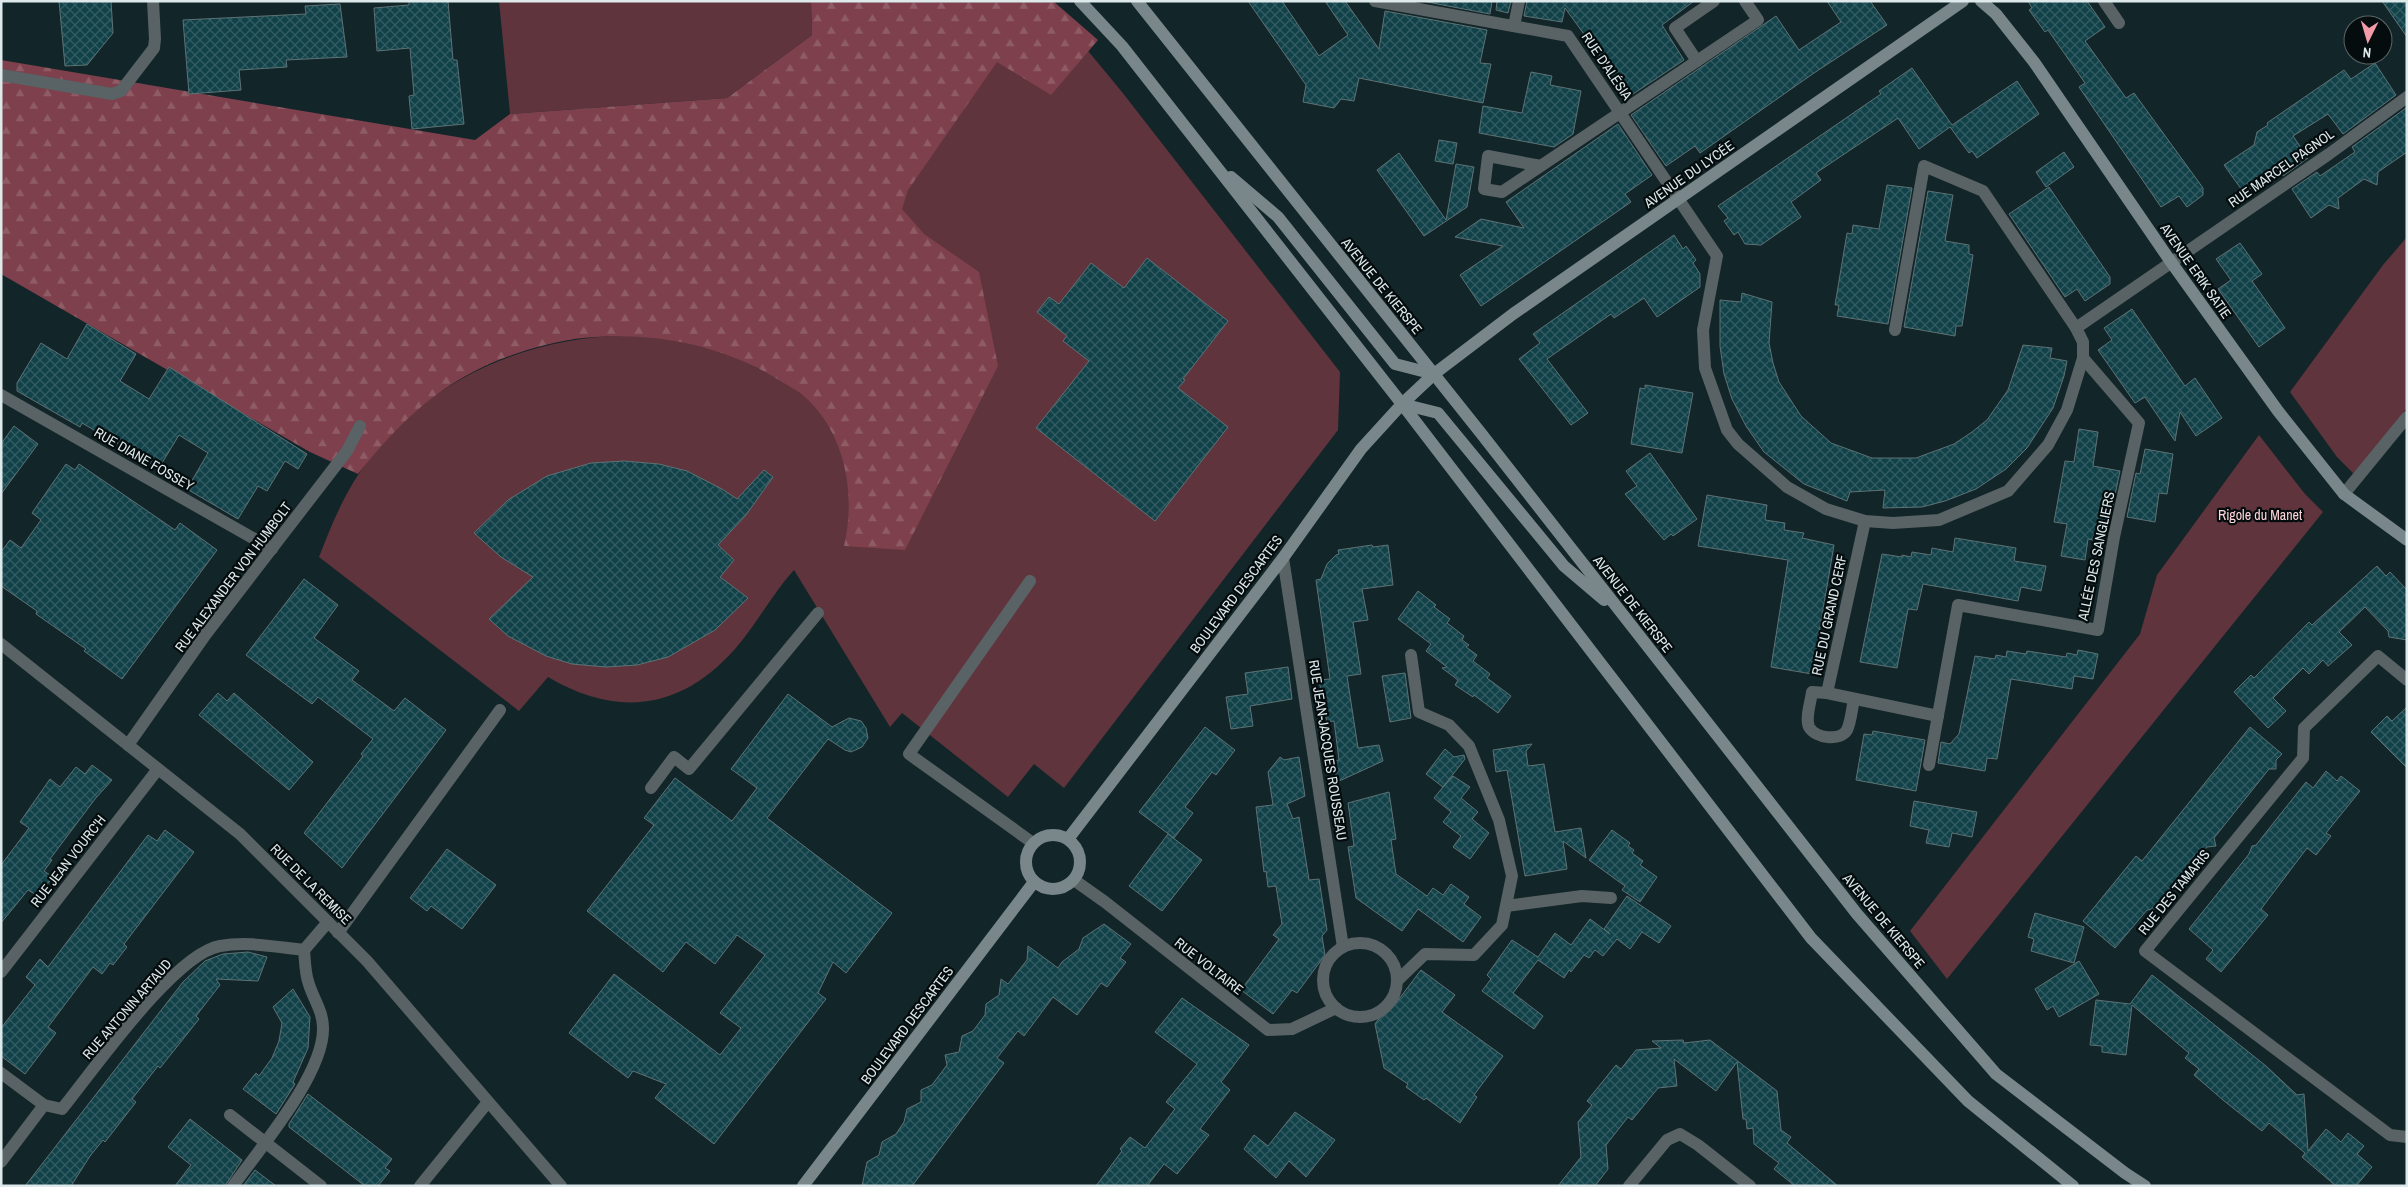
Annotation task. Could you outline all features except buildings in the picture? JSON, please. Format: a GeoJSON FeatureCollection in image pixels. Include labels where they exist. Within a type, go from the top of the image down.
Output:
{"type":"FeatureCollection","features":[{"type":"Feature","properties":{"kind":"main road"},"geometry":{"type":"LineString","coordinates":[[1080,1],[1122,46],[1402,404],[1811,938],[1968,1101],[2073,1186]]}},
{"type":"Feature","properties":{"kind":"main road","name":"AVENUE DE KIERSPE"},"geometry":{"type":"LineString","coordinates":[[1137,1],[1434,374],[1857,914],[1996,1074],[2125,1173],[2145,1186]]}},
{"type":"Feature","properties":{"kind":"main road","name":"AVENUE DU LYCÉE"},"geometry":{"type":"LineString","coordinates":[[1434,374],[1513,314],[1680,200],[1924,26],[1963,1]]}},
{"type":"Feature","properties":{"kind":"main road","name":"AVENUE ERIK SATIE"},"geometry":{"type":"LineString","coordinates":[[1981,1],[1996,14],[2034,62],[2171,262],[2278,411],[2344,494],[2407,540]]}},
{"type":"Feature","properties":{"kind":"main road"},"geometry":{"type":"LineString","coordinates":[[1211,160],[1278,217],[1395,364],[1434,374]]}},
{"type":"Feature","properties":{"kind":"main road","name":"BOULEVARD DESCARTES"},"geometry":{"type":"LineString","coordinates":[[1068,839],[1283,558],[1360,449],[1402,404],[1434,374]]}},
{"type":"Feature","properties":{"kind":"main road"},"geometry":{"type":"LineString","coordinates":[[1402,404],[1438,413],[1564,566],[1624,617]]}},
{"type":"Feature","properties":{"kind":"main road"},"geometry":{"type":"LineString","coordinates":[[1054,834],[1068,839],[1079,851],[1078,874],[1074,880],[1059,889],[1050,889],[1034,882],[1026,867],[1026,859],[1033,843],[1046,835],[1054,834]]}},
{"type":"Feature","properties":{"kind":"main road","name":"BOULEVARD DESCARTES"},"geometry":{"type":"LineString","coordinates":[[803,1186],[1034,882]]}},
{"type":"Feature","properties":{"kind":"street"},"geometry":{"type":"LineString","coordinates":[[1,75],[112,94],[121,91],[154,48],[152,1]]}},
{"type":"Feature","properties":{"kind":"street","name":"RUE D'ALÉSIA"},"geometry":{"type":"LineString","coordinates":[[1375,1],[1568,36],[1717,256],[1704,330],[1706,368],[1727,430],[1738,444],[1787,487],[1826,509],[1865,520],[1893,523],[1939,520],[2008,491],[2048,445],[2067,410],[2083,358]]}},
{"type":"Feature","properties":{"kind":"street"},"geometry":{"type":"LineString","coordinates":[[1514,26],[1519,1]]}},
{"type":"Feature","properties":{"kind":"street"},"geometry":{"type":"LineString","coordinates":[[1697,61],[1675,28],[1714,1]]}},
{"type":"Feature","properties":{"kind":"street"},"geometry":{"type":"LineString","coordinates":[[1541,166],[1758,20],[1745,1]]}},
{"type":"Feature","properties":{"kind":"street"},"geometry":{"type":"LineString","coordinates":[[2104,1],[2119,23]]}},
{"type":"Feature","properties":{"kind":"street","name":"RUE MARCEL PAGNOL"},"geometry":{"type":"LineString","coordinates":[[2076,328],[2407,98]]}},
{"type":"Feature","properties":{"kind":"street"},"geometry":{"type":"LineString","coordinates":[[1895,330],[1924,166],[1983,191],[2076,328],[2083,342],[2083,358]]}},
{"type":"Feature","properties":{"kind":"street","name":"ALLÉE DES SANGLIERS"},"geometry":{"type":"LineString","coordinates":[[1929,765],[1958,604],[2098,630],[2114,537],[2139,423],[2083,358]]}},
{"type":"Feature","properties":{"kind":"street","name":"RUE DIANE FOSSEY"},"geometry":{"type":"LineString","coordinates":[[1,395],[272,548]]}},
{"type":"Feature","properties":{"kind":"street"},"geometry":{"type":"LineString","coordinates":[[2344,494],[2407,417]]}},
{"type":"Feature","properties":{"kind":"street","name":"RUE ALEXANDER VON HUMBOLT"},"geometry":{"type":"LineString","coordinates":[[128,745],[206,634],[347,451],[360,426]]}},
{"type":"Feature","properties":{"kind":"street","name":"RUE DU GRAND CERF"},"geometry":{"type":"LineString","coordinates":[[1865,520],[1827,693],[1938,716]]}},
{"type":"Feature","properties":{"kind":"street","name":"RUE JEAN-JACQUES ROUSSEAU"},"geometry":{"type":"LineString","coordinates":[[1283,558],[1343,947]]}},
{"type":"Feature","properties":{"kind":"street"},"geometry":{"type":"LineString","coordinates":[[1030,581],[909,754],[1033,843]]}},
{"type":"Feature","properties":{"kind":"street"},"geometry":{"type":"LineString","coordinates":[[651,788],[674,757],[690,769],[818,613]]}},
{"type":"Feature","properties":{"kind":"street","name":"RUE DE LA REMISE"},"geometry":{"type":"LineString","coordinates":[[1,644],[240,834],[367,961],[561,1186]]}},
{"type":"Feature","properties":{"kind":"street"},"geometry":{"type":"LineString","coordinates":[[1396,981],[1425,954],[1474,955],[1502,925],[1512,876],[1499,820],[1469,746],[1449,725],[1419,712],[1411,655]]}},
{"type":"Feature","properties":{"kind":"street","name":"RUE DES TAMARIS"},"geometry":{"type":"LineString","coordinates":[[2407,680],[2378,656],[2304,728],[2303,758],[2145,951],[2390,1135],[2407,1137]]}},
{"type":"Feature","properties":{"kind":"street"},"geometry":{"type":"LineString","coordinates":[[1827,693],[1812,692],[1808,722],[1809,728],[1818,735],[1832,738],[1841,736],[1847,730],[1854,699]]}},
{"type":"Feature","properties":{"kind":"street"},"geometry":{"type":"LineString","coordinates":[[338,933],[500,710]]}},
{"type":"Feature","properties":{"kind":"street","name":"RUE JEAN VOURC'H"},"geometry":{"type":"LineString","coordinates":[[1,972],[158,769]]}},
{"type":"Feature","properties":{"kind":"street","name":"RUE VOLTAIRE"},"geometry":{"type":"LineString","coordinates":[[1074,880],[1105,902],[1268,1030],[1292,1029],[1336,1008]]}},
{"type":"Feature","properties":{"kind":"street"},"geometry":{"type":"LineString","coordinates":[[1506,906],[1582,896],[1611,898]]}},
{"type":"Feature","properties":{"kind":"street"},"geometry":{"type":"LineString","coordinates":[[233,1186],[304,1084],[322,1044],[323,1026],[318,1001],[307,980],[304,950],[328,922]]}},
{"type":"Feature","properties":{"kind":"street"},"geometry":{"type":"LineString","coordinates":[[1357,943],[1370,944],[1389,957],[1395,969],[1396,981],[1393,996],[1385,1006],[1375,1014],[1360,1017],[1348,1015],[1336,1008],[1324,991],[1323,978],[1324,971],[1332,955],[1343,947],[1357,943]]}},
{"type":"Feature","properties":{"kind":"street","name":"RUE ANTONIN ARTAUD"},"geometry":{"type":"LineString","coordinates":[[44,1106],[62,1109],[139,1013],[193,958],[218,946],[246,944],[304,950]]}},
{"type":"Feature","properties":{"kind":"street"},"geometry":{"type":"LineString","coordinates":[[1,1073],[44,1106],[1,1162]]}},
{"type":"Feature","properties":{"kind":"street"},"geometry":{"type":"LineString","coordinates":[[420,1186],[488,1102]]}},
{"type":"Feature","properties":{"kind":"street"},"geometry":{"type":"LineString","coordinates":[[230,1115],[321,1186]]}},
{"type":"Feature","properties":{"kind":"street"},"geometry":{"type":"LineString","coordinates":[[1629,1186],[1666,1140],[1680,1134],[1698,1145],[1750,1186]]}},
{"type":"Feature","properties":{"kind":"green space"},"geometry":{"type":"Polygon","coordinates":[[[499,1],[811,1],[812,35],[727,98],[510,114],[499,1]]]}},
{"type":"Feature","properties":{"kind":"green space"},"geometry":{"type":"Polygon","coordinates":[[[811,1],[1053,1],[1098,40],[1051,95],[997,62],[908,190],[902,209],[924,234],[979,272],[998,366],[905,550],[844,546],[849,506],[848,486],[839,447],[819,412],[796,390],[758,368],[714,350],[667,340],[620,336],[566,340],[518,353],[493,362],[448,386],[392,434],[358,474],[310,452],[1,274],[1,60],[475,140],[510,114],[727,98],[812,35],[811,1]]]}},
{"type":"Feature","properties":{"kind":"green space"},"geometry":{"type":"Polygon","coordinates":[[[952,1],[1070,29],[1122,92],[1340,372],[1338,430],[1064,788],[1034,764],[1008,797],[902,713],[890,727],[794,570],[735,649],[714,669],[693,685],[670,695],[647,701],[623,702],[599,698],[574,690],[548,677],[519,711],[319,557],[346,495],[358,475],[386,438],[420,407],[458,381],[500,360],[545,346],[591,338],[637,336],[683,341],[707,347],[741,360],[774,377],[952,1]]]}},
{"type":"Feature","properties":{"kind":"green space"},"geometry":{"type":"Polygon","coordinates":[[[2407,237],[2407,408],[2354,474],[2337,457],[2290,392],[2383,265],[2407,237]]]}},
{"type":"Feature","properties":{"kind":"green space","name":"Rigole du Manet"},"geometry":{"type":"Polygon","coordinates":[[[2259,435],[2305,494],[2323,512],[1947,979],[1910,931],[2140,634],[2157,575],[2259,435]]]}}]}
